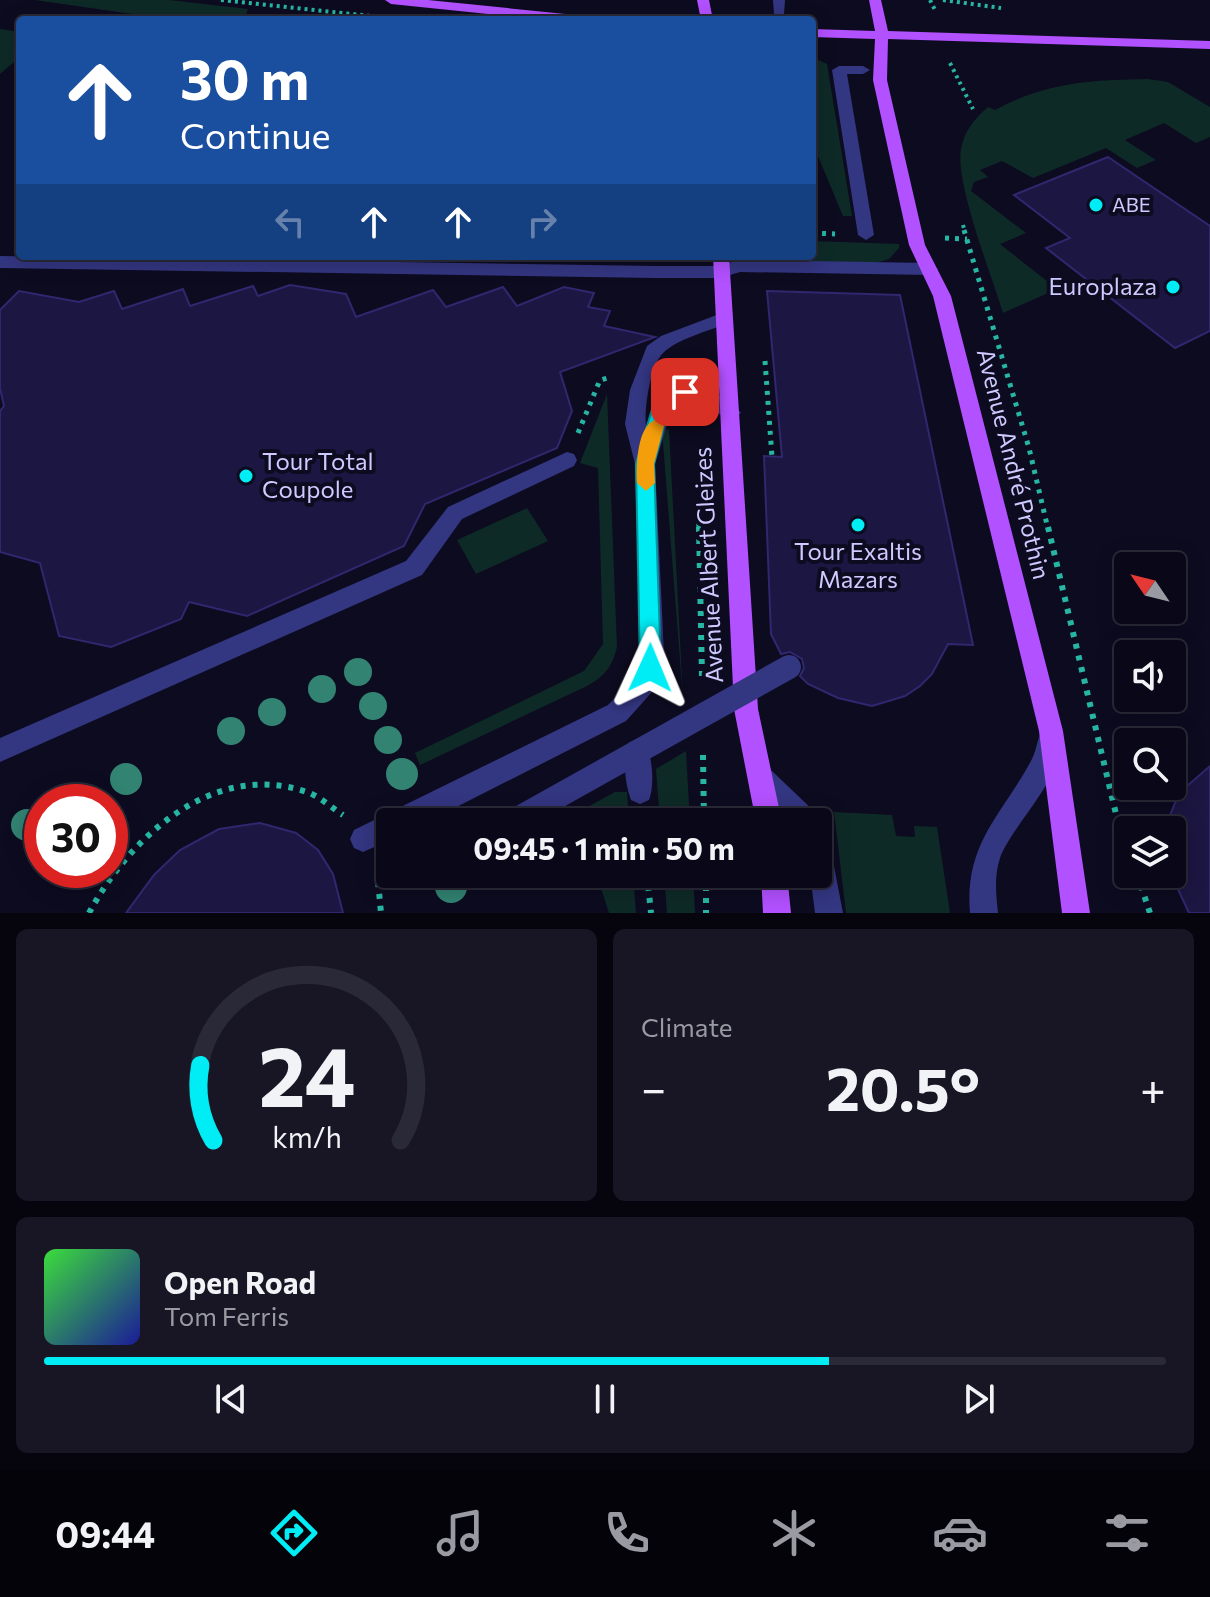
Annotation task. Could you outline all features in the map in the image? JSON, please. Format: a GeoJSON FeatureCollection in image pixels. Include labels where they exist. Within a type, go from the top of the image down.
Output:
{"type":"FeatureCollection","features":[{"type":"Feature","properties":{"kind":"main road"},"geometry":{"type":"LineString","coordinates":[[391,0],[546,16]]}},
{"type":"Feature","properties":{"kind":"main road","name":"Avenue André Prothin"},"geometry":{"type":"LineString","coordinates":[[875,0],[882,35],[880,80],[917,245],[942,296],[1051,731],[1076,913]]}},
{"type":"Feature","properties":{"kind":"main road"},"geometry":{"type":"LineString","coordinates":[[816,33],[1210,45]]}},
{"type":"Feature","properties":{"kind":"main road","name":"Avenue Albert Gleizes"},"geometry":{"type":"LineString","coordinates":[[721,264],[746,709],[767,808]]}},
{"type":"Feature","properties":{"kind":"main road"},"geometry":{"type":"LineString","coordinates":[[775,888],[777,913]]}},
{"type":"Feature","properties":{"kind":"street"},"geometry":{"type":"LineString","coordinates":[[863,70],[839,70],[866,235]]}},
{"type":"Feature","properties":{"kind":"street"},"geometry":{"type":"LineString","coordinates":[[0,262],[721,264],[930,269]]}},
{"type":"Feature","properties":{"kind":"street"},"geometry":{"type":"LineString","coordinates":[[428,808],[617,713],[644,684],[652,654],[645,464],[635,424],[639,390],[653,351],[667,341],[722,319]]}},
{"type":"Feature","properties":{"kind":"street"},"geometry":{"type":"LineString","coordinates":[[645,464],[659,411],[667,402],[685,392],[696,392],[731,413]]}},
{"type":"Feature","properties":{"kind":"street"},"geometry":{"type":"LineString","coordinates":[[0,750],[414,568],[455,513],[567,460]]}},
{"type":"Feature","properties":{"kind":"street"},"geometry":{"type":"LineString","coordinates":[[537,808],[789,667]]}},
{"type":"Feature","properties":{"kind":"street"},"geometry":{"type":"LineString","coordinates":[[984,913],[980,892],[985,854],[1040,771],[1050,748],[1051,731]]}},
{"type":"Feature","properties":{"kind":"street"},"geometry":{"type":"LineString","coordinates":[[637,751],[640,791]]}},
{"type":"Feature","properties":{"kind":"street"},"geometry":{"type":"LineString","coordinates":[[763,780],[792,808]]}},
{"type":"Feature","properties":{"kind":"street"},"geometry":{"type":"LineString","coordinates":[[363,839],[376,833]]}},
{"type":"Feature","properties":{"kind":"street"},"geometry":{"type":"LineString","coordinates":[[825,888],[829,913]]}},
{"type":"Feature","properties":{"kind":"path"},"geometry":{"type":"LineString","coordinates":[[221,0],[370,16]]}},
{"type":"Feature","properties":{"kind":"path"},"geometry":{"type":"LineString","coordinates":[[949,61],[973,109]]}},
{"type":"Feature","properties":{"kind":"path"},"geometry":{"type":"LineString","coordinates":[[963,225],[1029,448],[1117,816]]}},
{"type":"Feature","properties":{"kind":"path"},"geometry":{"type":"LineString","coordinates":[[947,238],[967,239]]}},
{"type":"Feature","properties":{"kind":"path"},"geometry":{"type":"LineString","coordinates":[[765,361],[772,457]]}},
{"type":"Feature","properties":{"kind":"path"},"geometry":{"type":"LineString","coordinates":[[567,460],[597,387]]}},
{"type":"Feature","properties":{"kind":"path"},"geometry":{"type":"LineString","coordinates":[[698,487],[702,694]]}},
{"type":"Feature","properties":{"kind":"path"},"geometry":{"type":"LineString","coordinates":[[703,742],[704,808]]}},
{"type":"Feature","properties":{"kind":"path"},"geometry":{"type":"LineString","coordinates":[[89,913],[111,872],[131,846],[181,807],[237,787],[290,787],[314,795],[335,808],[363,839],[378,873],[381,913]]}},
{"type":"Feature","properties":{"kind":"path"},"geometry":{"type":"LineString","coordinates":[[648,888],[651,913]]}},
{"type":"Feature","properties":{"kind":"path"},"geometry":{"type":"LineString","coordinates":[[706,888],[706,913]]}},
{"type":"Feature","properties":{"kind":"path"},"geometry":{"type":"LineString","coordinates":[[1142,888],[1150,913]]}},
{"type":"Feature","properties":{"kind":"green space"},"geometry":{"type":"Polygon","coordinates":[[[35,0],[169,0],[248,9],[245,16],[132,14],[35,0]]]}},
{"type":"Feature","properties":{"kind":"green space"},"geometry":{"type":"Polygon","coordinates":[[[0,29],[16,31],[16,60],[0,74],[0,29]]]}},
{"type":"Feature","properties":{"kind":"green space"},"geometry":{"type":"Polygon","coordinates":[[[816,59],[827,64],[852,216],[843,216],[816,152],[816,59]]]}},
{"type":"Feature","properties":{"kind":"green space"},"geometry":{"type":"Polygon","coordinates":[[[1148,79],[1168,82],[1210,107],[1210,137],[1196,143],[1164,123],[1125,140],[1156,160],[1137,168],[1106,148],[1033,178],[1002,161],[980,170],[988,177],[974,182],[971,191],[1026,233],[1000,244],[1057,289],[1003,313],[963,184],[961,149],[967,131],[988,107],[995,110],[1033,93],[1070,84],[1148,79]]]}},
{"type":"Feature","properties":{"kind":"green space"},"geometry":{"type":"Polygon","coordinates":[[[816,241],[899,244],[889,259],[876,263],[789,261],[816,260],[816,241]]]}},
{"type":"Feature","properties":{"kind":"green space"},"geometry":{"type":"Polygon","coordinates":[[[607,394],[617,647],[613,660],[603,675],[587,686],[420,765],[415,753],[584,671],[603,644],[598,468],[580,463],[607,394]]]}},
{"type":"Feature","properties":{"kind":"green space"},"geometry":{"type":"Polygon","coordinates":[[[669,429],[683,698],[662,430],[669,429]]]}},
{"type":"Feature","properties":{"kind":"green space"},"geometry":{"type":"Polygon","coordinates":[[[527,508],[548,541],[476,574],[457,540],[527,508]]]}},
{"type":"Feature","properties":{"kind":"green space"},"geometry":{"type":"Polygon","coordinates":[[[686,751],[689,808],[659,808],[656,769],[686,751]]]}},
{"type":"Feature","properties":{"kind":"green space"},"geometry":{"type":"Polygon","coordinates":[[[615,792],[627,792],[628,808],[586,808],[615,792]]]}},
{"type":"Feature","properties":{"kind":"green space"},"geometry":{"type":"Polygon","coordinates":[[[834,812],[892,815],[896,836],[915,837],[914,826],[937,827],[950,913],[846,913],[834,812]]]}},
{"type":"Feature","properties":{"kind":"green space"},"geometry":{"type":"Polygon","coordinates":[[[600,888],[634,888],[636,913],[609,913],[600,888]]]}},
{"type":"Feature","properties":{"kind":"green space"},"geometry":{"type":"Polygon","coordinates":[[[665,888],[694,888],[695,913],[667,913],[665,888]]]}},
{"type":"Feature","properties":{"kind":"building","name":"Europlaza"},"geometry":{"type":"Polygon","coordinates":[[[1108,157],[1210,226],[1210,331],[1175,348],[1046,248],[1070,238],[1014,195],[1108,157]]]}},
{"type":"Feature","properties":{"kind":"building","name":"Tour Total Coupole"},"geometry":{"type":"Polygon","coordinates":[[[290,285],[346,294],[356,317],[433,290],[446,307],[503,287],[517,306],[564,287],[594,293],[588,307],[610,311],[604,326],[655,337],[560,372],[572,411],[557,448],[425,504],[404,546],[247,616],[189,602],[181,619],[111,647],[59,636],[40,563],[0,552],[0,411],[4,406],[0,388],[0,310],[19,291],[79,302],[114,291],[122,309],[183,289],[190,306],[253,286],[258,296],[290,285]]]}},
{"type":"Feature","properties":{"kind":"building","name":"Tour Exaltis Mazars"},"geometry":{"type":"Polygon","coordinates":[[[767,291],[900,295],[973,645],[948,644],[932,674],[920,686],[905,696],[872,706],[838,698],[808,684],[800,676],[804,668],[802,659],[790,652],[781,654],[771,634],[764,456],[782,457],[767,291]]]}},
{"type":"Feature","properties":{"kind":"building"},"geometry":{"type":"Polygon","coordinates":[[[1210,766],[1210,913],[1189,913],[1177,888],[1186,888],[1186,816],[1170,816],[1176,800],[1186,800],[1186,787],[1210,766]]]}},
{"type":"Feature","properties":{"kind":"building"},"geometry":{"type":"Polygon","coordinates":[[[260,823],[296,833],[318,850],[333,874],[343,913],[126,913],[154,875],[180,850],[219,829],[260,823]]]}},
{"type":"Feature","properties":{"kind":"slow traffic"},"geometry":{"type":"LineString","coordinates":[[646,483],[645,464],[655,426]]}},
{"type":"Feature","properties":{"kind":"place","name":"ABE"},"geometry":{"type":"Point","coordinates":[1096,205]}},
{"type":"Feature","properties":{"kind":"place","name":"Europlaza"},"geometry":{"type":"Point","coordinates":[1173,287]}},
{"type":"Feature","properties":{"kind":"place","name":"Tour Total Coupole"},"geometry":{"type":"Point","coordinates":[246,476]}},
{"type":"Feature","properties":{"kind":"place","name":"Tour Exaltis Mazars"},"geometry":{"type":"Point","coordinates":[858,525]}},
{"type":"Feature","properties":{"kind":"route"},"geometry":{"type":"LineString","coordinates":[[650,668],[645,464],[659,411],[667,402],[685,392]]}}]}
